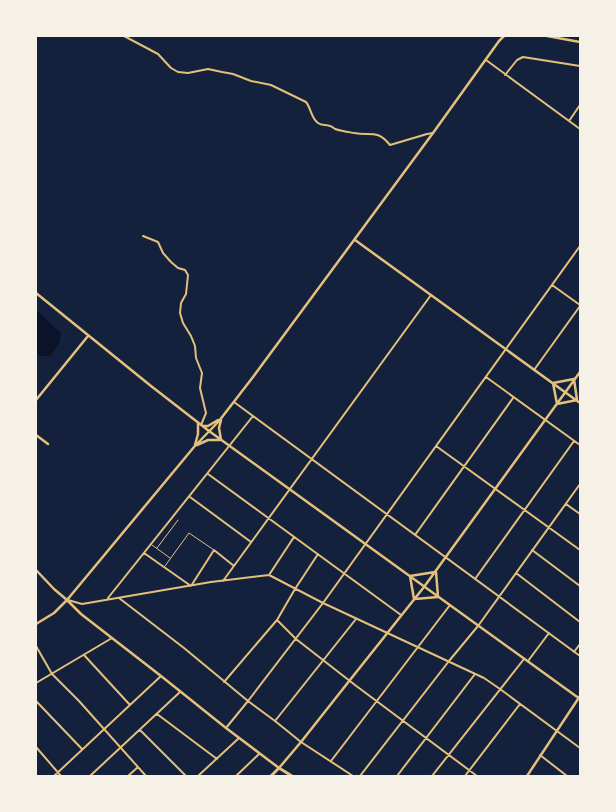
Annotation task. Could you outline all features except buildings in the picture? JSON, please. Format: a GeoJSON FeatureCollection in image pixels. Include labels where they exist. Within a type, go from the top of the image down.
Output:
{"type":"FeatureCollection","features":[{"type":"Feature","properties":{"kind":"main road"},"geometry":{"type":"LineString","coordinates":[[271,776],[279,768],[292,776]]}},
{"type":"Feature","properties":{"kind":"street"},"geometry":{"type":"LineString","coordinates":[[124,36],[140,46],[158,54],[171,68],[178,72],[188,73],[211,69],[233,74],[255,82],[272,84],[306,102],[314,119],[318,123],[337,130],[354,133],[376,134],[384,138],[390,145],[433,133]]}},
{"type":"Feature","properties":{"kind":"street"},"geometry":{"type":"LineString","coordinates":[[36,624],[54,613],[67,600],[195,446],[221,419],[503,36]]}},
{"type":"Feature","properties":{"kind":"street"},"geometry":{"type":"LineString","coordinates":[[547,36],[580,42]]}},
{"type":"Feature","properties":{"kind":"street"},"geometry":{"type":"LineString","coordinates":[[505,75],[518,58],[523,57],[580,66]]}},
{"type":"Feature","properties":{"kind":"street"},"geometry":{"type":"LineString","coordinates":[[486,60],[580,129]]}},
{"type":"Feature","properties":{"kind":"street"},"geometry":{"type":"LineString","coordinates":[[569,120],[580,105]]}},
{"type":"Feature","properties":{"kind":"street"},"geometry":{"type":"LineString","coordinates":[[143,236],[158,242],[162,253],[178,268],[185,270],[188,276],[186,294],[180,306],[180,312],[183,323],[196,346],[196,358],[202,373],[200,388],[206,413],[202,426]]}},
{"type":"Feature","properties":{"kind":"street"},"geometry":{"type":"LineString","coordinates":[[354,240],[579,402]]}},
{"type":"Feature","properties":{"kind":"street"},"geometry":{"type":"LineString","coordinates":[[226,728],[323,603],[580,246]]}},
{"type":"Feature","properties":{"kind":"street"},"geometry":{"type":"LineString","coordinates":[[534,370],[580,306],[552,285]]}},
{"type":"Feature","properties":{"kind":"street"},"geometry":{"type":"LineString","coordinates":[[36,293],[209,432],[579,698],[526,776]]}},
{"type":"Feature","properties":{"kind":"street"},"geometry":{"type":"LineString","coordinates":[[223,581],[431,295]]}},
{"type":"Feature","properties":{"kind":"street"},"geometry":{"type":"LineString","coordinates":[[36,400],[88,336]]}},
{"type":"Feature","properties":{"kind":"street"},"geometry":{"type":"LineString","coordinates":[[36,570],[81,614],[259,754],[279,768],[436,572],[580,372]]}},
{"type":"Feature","properties":{"kind":"street"},"geometry":{"type":"LineString","coordinates":[[486,377],[580,445]]}},
{"type":"Feature","properties":{"kind":"street"},"geometry":{"type":"LineString","coordinates":[[553,383],[574,379]]}},
{"type":"Feature","properties":{"kind":"street"},"geometry":{"type":"LineString","coordinates":[[574,379],[579,402]]}},
{"type":"Feature","properties":{"kind":"street"},"geometry":{"type":"LineString","coordinates":[[553,383],[557,404]]}},
{"type":"Feature","properties":{"kind":"street"},"geometry":{"type":"LineString","coordinates":[[415,535],[513,398]]}},
{"type":"Feature","properties":{"kind":"street"},"geometry":{"type":"LineString","coordinates":[[234,402],[580,656]]}},
{"type":"Feature","properties":{"kind":"street"},"geometry":{"type":"LineString","coordinates":[[557,404],[579,402]]}},
{"type":"Feature","properties":{"kind":"street"},"geometry":{"type":"LineString","coordinates":[[107,599],[254,416]]}},
{"type":"Feature","properties":{"kind":"street"},"geometry":{"type":"LineString","coordinates":[[202,426],[208,426],[221,419]]}},
{"type":"Feature","properties":{"kind":"street"},"geometry":{"type":"LineString","coordinates":[[221,419],[221,440]]}},
{"type":"Feature","properties":{"kind":"street"},"geometry":{"type":"LineString","coordinates":[[195,446],[198,434],[198,422]]}},
{"type":"Feature","properties":{"kind":"street"},"geometry":{"type":"LineString","coordinates":[[36,436],[48,444]]}},
{"type":"Feature","properties":{"kind":"street"},"geometry":{"type":"LineString","coordinates":[[195,446],[208,440],[221,440]]}},
{"type":"Feature","properties":{"kind":"street"},"geometry":{"type":"LineString","coordinates":[[475,579],[574,441]]}},
{"type":"Feature","properties":{"kind":"street"},"geometry":{"type":"LineString","coordinates":[[436,446],[580,550]]}},
{"type":"Feature","properties":{"kind":"street"},"geometry":{"type":"LineString","coordinates":[[208,474],[401,616]]}},
{"type":"Feature","properties":{"kind":"street"},"geometry":{"type":"LineString","coordinates":[[360,776],[478,626],[580,484]]}},
{"type":"Feature","properties":{"kind":"street"},"geometry":{"type":"LineString","coordinates":[[190,497],[251,542]]}},
{"type":"Feature","properties":{"kind":"street"},"geometry":{"type":"LineString","coordinates":[[566,504],[580,514]]}},
{"type":"Feature","properties":{"kind":"street"},"geometry":{"type":"LineString","coordinates":[[269,575],[294,537]]}},
{"type":"Feature","properties":{"kind":"street"},"geometry":{"type":"LineString","coordinates":[[191,586],[214,550],[234,566]]}},
{"type":"Feature","properties":{"kind":"street"},"geometry":{"type":"LineString","coordinates":[[532,550],[580,586]]}},
{"type":"Feature","properties":{"kind":"street"},"geometry":{"type":"LineString","coordinates":[[144,553],[191,586]]}},
{"type":"Feature","properties":{"kind":"street"},"geometry":{"type":"LineString","coordinates":[[224,682],[277,620],[318,554]]}},
{"type":"Feature","properties":{"kind":"street"},"geometry":{"type":"LineString","coordinates":[[410,576],[436,572]]}},
{"type":"Feature","properties":{"kind":"street"},"geometry":{"type":"LineString","coordinates":[[436,572],[438,596]]}},
{"type":"Feature","properties":{"kind":"street"},"geometry":{"type":"LineString","coordinates":[[516,572],[580,622]]}},
{"type":"Feature","properties":{"kind":"street"},"geometry":{"type":"LineString","coordinates":[[67,600],[82,604],[118,597],[269,575],[323,603],[484,678],[580,748]]}},
{"type":"Feature","properties":{"kind":"street"},"geometry":{"type":"LineString","coordinates":[[410,576],[414,599]]}},
{"type":"Feature","properties":{"kind":"street"},"geometry":{"type":"LineString","coordinates":[[414,599],[438,596]]}},
{"type":"Feature","properties":{"kind":"street"},"geometry":{"type":"LineString","coordinates":[[118,597],[301,742],[353,776]]}},
{"type":"Feature","properties":{"kind":"street"},"geometry":{"type":"LineString","coordinates":[[331,761],[417,647],[450,606]]}},
{"type":"Feature","properties":{"kind":"street"},"geometry":{"type":"LineString","coordinates":[[275,721],[357,618]]}},
{"type":"Feature","properties":{"kind":"street"},"geometry":{"type":"LineString","coordinates":[[277,620],[296,639],[402,721],[477,776]]}},
{"type":"Feature","properties":{"kind":"street"},"geometry":{"type":"LineString","coordinates":[[527,662],[548,633]]}},
{"type":"Feature","properties":{"kind":"street"},"geometry":{"type":"LineString","coordinates":[[36,683],[112,638]]}},
{"type":"Feature","properties":{"kind":"street"},"geometry":{"type":"LineString","coordinates":[[574,652],[580,644]]}},
{"type":"Feature","properties":{"kind":"street"},"geometry":{"type":"LineString","coordinates":[[36,646],[52,674],[105,729],[146,776]]}},
{"type":"Feature","properties":{"kind":"street"},"geometry":{"type":"LineString","coordinates":[[84,655],[130,705]]}},
{"type":"Feature","properties":{"kind":"street"},"geometry":{"type":"LineString","coordinates":[[432,776],[524,659]]}},
{"type":"Feature","properties":{"kind":"street"},"geometry":{"type":"LineString","coordinates":[[397,776],[476,674]]}},
{"type":"Feature","properties":{"kind":"street"},"geometry":{"type":"LineString","coordinates":[[54,776],[161,676]]}},
{"type":"Feature","properties":{"kind":"street"},"geometry":{"type":"LineString","coordinates":[[90,776],[180,692]]}},
{"type":"Feature","properties":{"kind":"street"},"geometry":{"type":"LineString","coordinates":[[36,701],[82,750]]}},
{"type":"Feature","properties":{"kind":"street"},"geometry":{"type":"LineString","coordinates":[[465,776],[520,704]]}},
{"type":"Feature","properties":{"kind":"street"},"geometry":{"type":"LineString","coordinates":[[157,714],[217,759]]}},
{"type":"Feature","properties":{"kind":"street"},"geometry":{"type":"LineString","coordinates":[[140,730],[186,776]]}},
{"type":"Feature","properties":{"kind":"street"},"geometry":{"type":"LineString","coordinates":[[198,776],[239,738]]}},
{"type":"Feature","properties":{"kind":"street"},"geometry":{"type":"LineString","coordinates":[[36,747],[61,776]]}},
{"type":"Feature","properties":{"kind":"street"},"geometry":{"type":"LineString","coordinates":[[236,776],[259,754]]}},
{"type":"Feature","properties":{"kind":"street"},"geometry":{"type":"LineString","coordinates":[[540,756],[567,776]]}},
{"type":"Feature","properties":{"kind":"street"},"geometry":{"type":"LineString","coordinates":[[128,776],[138,766]]}},
{"type":"Feature","properties":{"kind":"lane"},"geometry":{"type":"LineString","coordinates":[[157,548],[178,520]]}},
{"type":"Feature","properties":{"kind":"lane"},"geometry":{"type":"LineString","coordinates":[[165,567],[189,533],[214,550]]}},
{"type":"Feature","properties":{"kind":"lane"},"geometry":{"type":"LineString","coordinates":[[150,544],[170,559]]}},
{"type":"Feature","properties":{"kind":"water"},"geometry":{"type":"Polygon","coordinates":[[[36,310],[61,333],[59,344],[50,356],[40,356],[36,353],[36,310]]]}}]}
